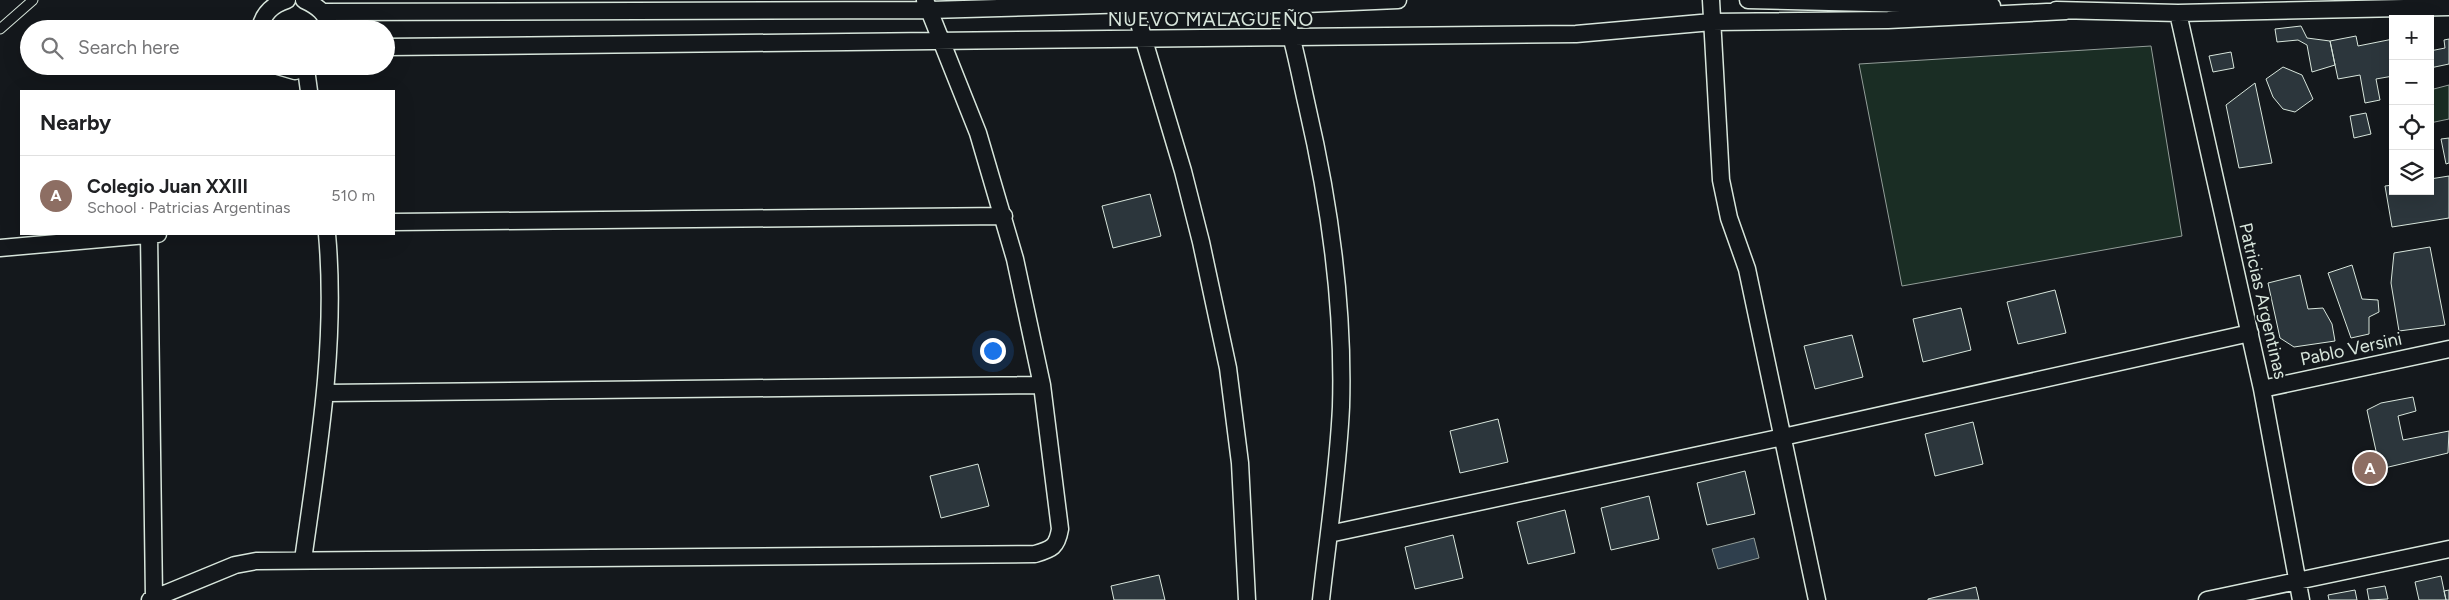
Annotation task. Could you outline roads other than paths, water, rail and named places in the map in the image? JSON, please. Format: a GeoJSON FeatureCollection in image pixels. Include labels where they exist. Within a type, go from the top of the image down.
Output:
{"type":"FeatureCollection","features":[{"type":"Feature","properties":{"kind":"street"},"geometry":{"type":"LineString","coordinates":[[262,20],[268,10],[278,3],[287,0]]}},
{"type":"Feature","properties":{"kind":"street"},"geometry":{"type":"LineString","coordinates":[[304,0],[314,4],[324,12],[327,20]]}},
{"type":"Feature","properties":{"kind":"street"},"geometry":{"type":"LineString","coordinates":[[324,12],[354,14],[1132,2],[1280,3],[1398,0]]}},
{"type":"Feature","properties":{"kind":"street"},"geometry":{"type":"LineString","coordinates":[[1711,0],[1722,187],[1729,218],[1747,269],[1817,600]]}},
{"type":"Feature","properties":{"kind":"street"},"geometry":{"type":"LineString","coordinates":[[1748,0],[1956,3],[2066,11],[2178,13],[2449,7]]}},
{"type":"Feature","properties":{"kind":"street"},"geometry":{"type":"LineString","coordinates":[[1132,2],[1199,233],[1228,368],[1240,463],[1247,600]]}},
{"type":"Feature","properties":{"kind":"street"},"geometry":{"type":"LineString","coordinates":[[1280,3],[1291,36],[1327,201],[1336,277],[1341,407],[1321,600]]}},
{"type":"Feature","properties":{"kind":"street"},"geometry":{"type":"LineString","coordinates":[[150,235],[152,599],[235,565],[256,561],[1035,554],[1049,550],[1058,542],[1060,529],[1042,385],[1027,305],[1004,216],[978,133],[944,43],[927,5]]}},
{"type":"Feature","properties":{"kind":"street"},"geometry":{"type":"LineString","coordinates":[[395,47],[944,43],[1065,39],[1576,34],[1712,22],[1888,20],[2066,11]]}},
{"type":"Feature","properties":{"kind":"street","name":"Patricias Argentinas"},"geometry":{"type":"LineString","coordinates":[[2178,13],[2262,389],[2302,600]]}},
{"type":"Feature","properties":{"kind":"street"},"geometry":{"type":"LineString","coordinates":[[309,75],[309,90]]}},
{"type":"Feature","properties":{"kind":"street"},"geometry":{"type":"LineString","coordinates":[[395,222],[1004,216]]}},
{"type":"Feature","properties":{"kind":"street"},"geometry":{"type":"LineString","coordinates":[[0,248],[139,235]]}},
{"type":"Feature","properties":{"kind":"street"},"geometry":{"type":"LineString","coordinates":[[303,560],[326,394],[330,322],[328,235]]}},
{"type":"Feature","properties":{"kind":"street"},"geometry":{"type":"LineString","coordinates":[[1329,534],[1783,437],[2250,333]]}},
{"type":"Feature","properties":{"kind":"street","name":"Pablo Versini"},"geometry":{"type":"LineString","coordinates":[[2262,389],[2449,348]]}},
{"type":"Feature","properties":{"kind":"street"},"geometry":{"type":"LineString","coordinates":[[326,394],[1042,385]]}},
{"type":"Feature","properties":{"kind":"street"},"geometry":{"type":"LineString","coordinates":[[2207,600],[2449,549]]}},
{"type":"Feature","properties":{"kind":"lane"},"geometry":{"type":"LineString","coordinates":[[0,30],[33,0]]}},
{"type":"Feature","properties":{"kind":"water"},"geometry":{"type":"Polygon","coordinates":[[[1754,538],[1759,558],[1718,569],[1712,549],[1754,538]]]}},
{"type":"Feature","properties":{"kind":"place","name":"Colegio Juan XXIII"},"geometry":{"type":"Point","coordinates":[2370,468]}},
{"type":"Feature","properties":{"kind":"district","name":"NUEVO MALAGUEÑO"},"geometry":{"type":"Point","coordinates":[1211,19]}}]}
